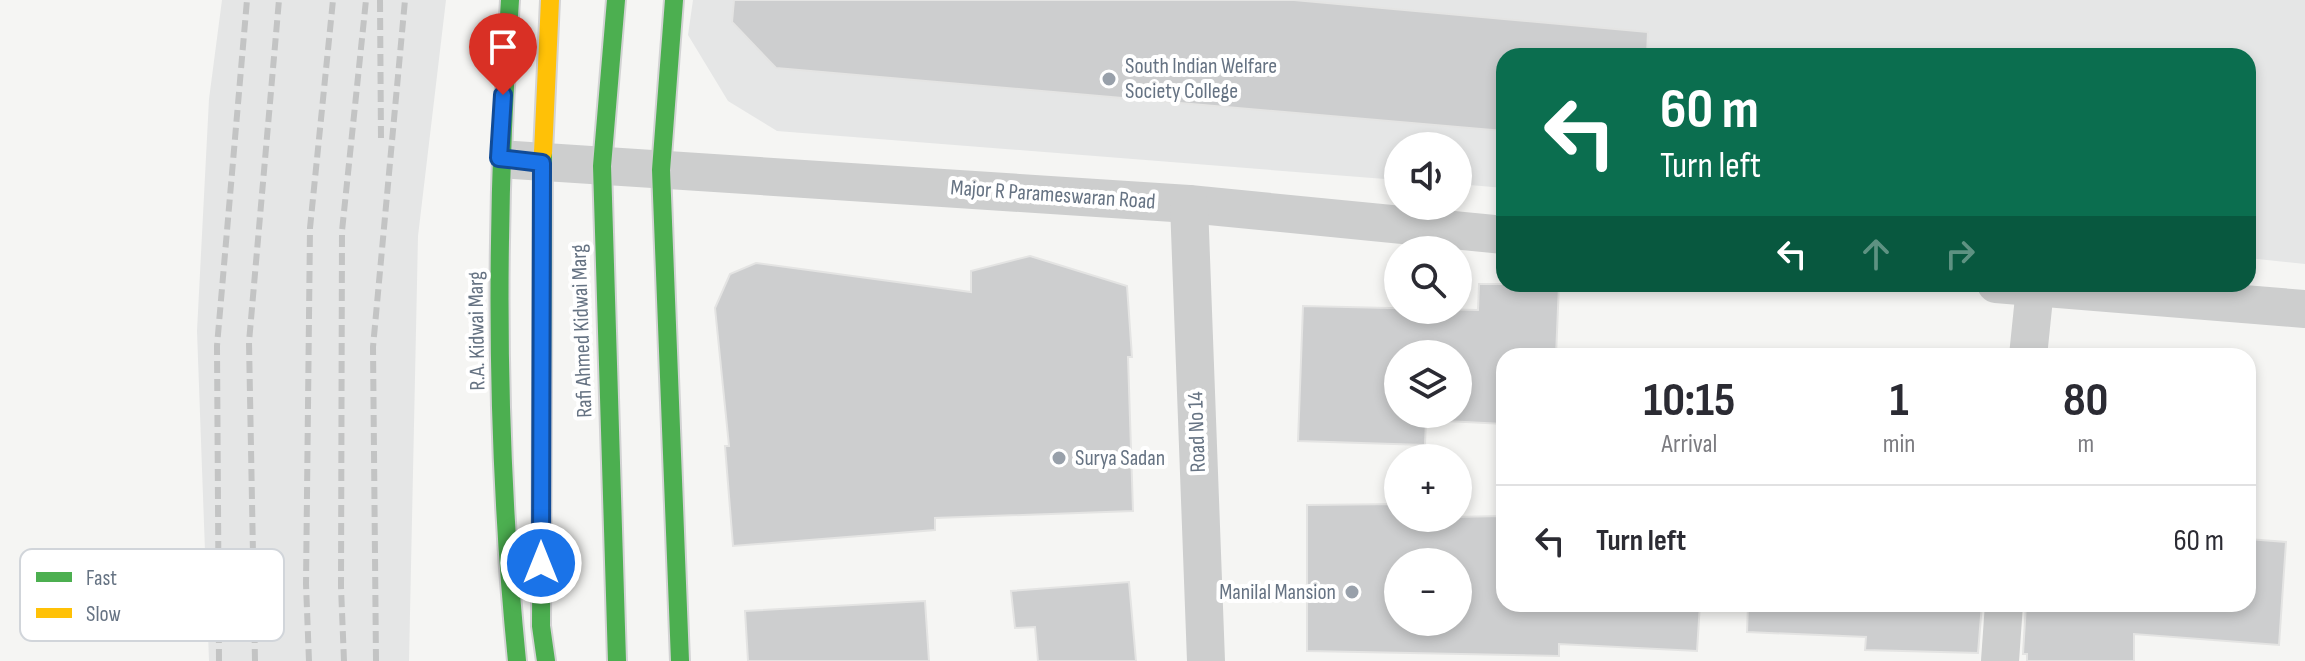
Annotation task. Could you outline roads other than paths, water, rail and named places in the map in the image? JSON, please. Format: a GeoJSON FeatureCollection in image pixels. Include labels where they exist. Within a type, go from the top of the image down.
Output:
{"type":"FeatureCollection","features":[{"type":"Feature","properties":{"kind":"street","name":"R.A. Kidwai Marg"},"geometry":{"type":"LineString","coordinates":[[510,0],[499,158],[503,524],[517,661]]}},
{"type":"Feature","properties":{"kind":"street"},"geometry":{"type":"LineString","coordinates":[[546,661],[541,626],[542,163],[550,0]]}},
{"type":"Feature","properties":{"kind":"street","name":"Rafi Ahmed Kidwai Marg"},"geometry":{"type":"LineString","coordinates":[[616,0],[602,166],[617,661]]}},
{"type":"Feature","properties":{"kind":"street"},"geometry":{"type":"LineString","coordinates":[[674,0],[661,170],[680,661]]}},
{"type":"Feature","properties":{"kind":"street","name":"Major R Parameswaran Road"},"geometry":{"type":"LineString","coordinates":[[499,158],[1189,204],[1496,234]]}},
{"type":"Feature","properties":{"kind":"street","name":"Road No 14"},"geometry":{"type":"LineString","coordinates":[[1189,204],[1206,661]]}},
{"type":"Feature","properties":{"kind":"street"},"geometry":{"type":"LineString","coordinates":[[2029,348],[2035,292]]}},
{"type":"Feature","properties":{"kind":"street"},"geometry":{"type":"LineString","coordinates":[[2086,292],[2305,309]]}},
{"type":"Feature","properties":{"kind":"street"},"geometry":{"type":"LineString","coordinates":[[2000,661],[2003,612]]}},
{"type":"Feature","properties":{"kind":"railway"},"geometry":{"type":"LineString","coordinates":[[218,549],[217,346],[247,0]]}},
{"type":"Feature","properties":{"kind":"railway"},"geometry":{"type":"LineString","coordinates":[[253,549],[249,342],[279,0]]}},
{"type":"Feature","properties":{"kind":"railway"},"geometry":{"type":"LineString","coordinates":[[309,661],[306,584],[310,228],[333,0]]}},
{"type":"Feature","properties":{"kind":"railway"},"geometry":{"type":"LineString","coordinates":[[344,661],[341,587],[342,231],[366,0]]}},
{"type":"Feature","properties":{"kind":"railway"},"geometry":{"type":"LineString","coordinates":[[380,0],[381,140]]}},
{"type":"Feature","properties":{"kind":"railway"},"geometry":{"type":"LineString","coordinates":[[376,661],[373,347],[405,0]]}},
{"type":"Feature","properties":{"kind":"railway"},"geometry":{"type":"LineString","coordinates":[[219,641],[219,661]]}},
{"type":"Feature","properties":{"kind":"railway"},"geometry":{"type":"LineString","coordinates":[[255,641],[255,661]]}},
{"type":"Feature","properties":{"kind":"place","name":"South Indian Welfare Society College"},"geometry":{"type":"Point","coordinates":[1109,79]}},
{"type":"Feature","properties":{"kind":"place","name":"Surya Sadan"},"geometry":{"type":"Point","coordinates":[1059,458]}},
{"type":"Feature","properties":{"kind":"place","name":"Manilal Mansion"},"geometry":{"type":"Point","coordinates":[1352,592]}}]}
